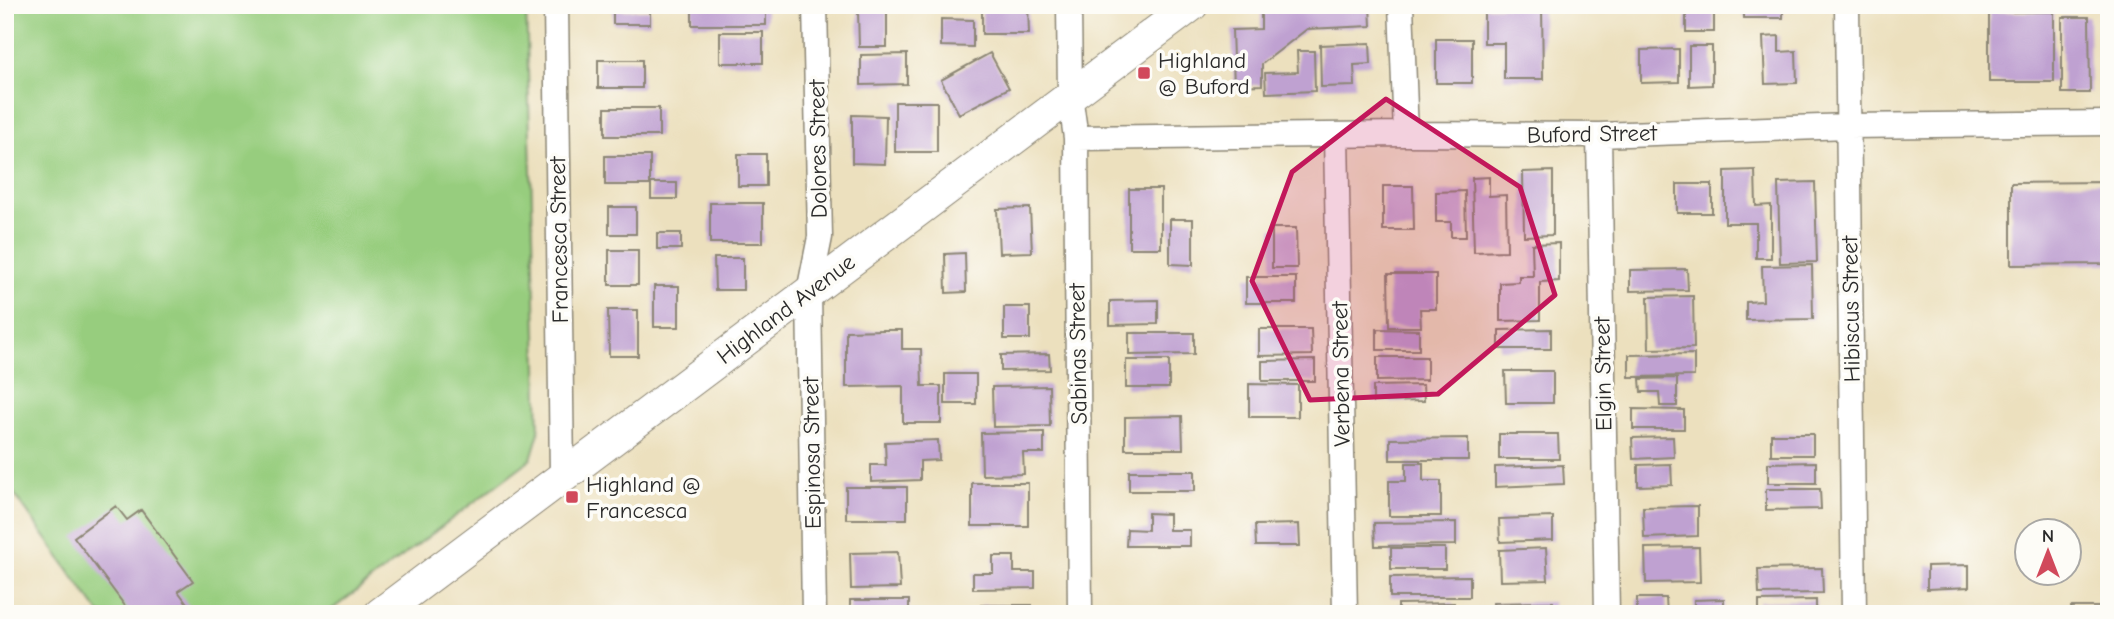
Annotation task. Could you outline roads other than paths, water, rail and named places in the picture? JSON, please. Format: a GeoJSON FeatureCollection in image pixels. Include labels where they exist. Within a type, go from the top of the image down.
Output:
{"type":"FeatureCollection","features":[{"type":"Feature","properties":{"kind":"street","name":"Francesca Street"},"geometry":{"type":"LineString","coordinates":[[556,5],[562,475]]}},
{"type":"Feature","properties":{"kind":"street","name":"Dolores Street"},"geometry":{"type":"LineString","coordinates":[[809,292],[820,237],[815,5]]}},
{"type":"Feature","properties":{"kind":"street","name":"Sabinas Street"},"geometry":{"type":"LineString","coordinates":[[1069,5],[1070,95],[1076,138],[1080,614]]}},
{"type":"Feature","properties":{"kind":"street","name":"Highland Avenue"},"geometry":{"type":"LineString","coordinates":[[380,614],[1192,5]]}},
{"type":"Feature","properties":{"kind":"street"},"geometry":{"type":"LineString","coordinates":[[1401,5],[1406,134]]}},
{"type":"Feature","properties":{"kind":"street","name":"Hibiscus Street"},"geometry":{"type":"LineString","coordinates":[[1847,5],[1854,614]]}},
{"type":"Feature","properties":{"kind":"street","name":"Buford Street"},"geometry":{"type":"LineString","coordinates":[[1076,138],[1406,134],[1599,135],[1849,125],[2109,123]]}},
{"type":"Feature","properties":{"kind":"street","name":"Verbena Street"},"geometry":{"type":"LineString","coordinates":[[1336,135],[1345,614]]}},
{"type":"Feature","properties":{"kind":"street","name":"Elgin Street"},"geometry":{"type":"LineString","coordinates":[[1599,135],[1607,614]]}},
{"type":"Feature","properties":{"kind":"street","name":"Espinosa Street"},"geometry":{"type":"LineString","coordinates":[[809,292],[814,614]]}},
{"type":"Feature","properties":{"kind":"place","name":"Highland @ Buford"},"geometry":{"type":"Point","coordinates":[1144,73]}},
{"type":"Feature","properties":{"kind":"place","name":"Highland @ Francesca"},"geometry":{"type":"Point","coordinates":[572,497]}}]}
